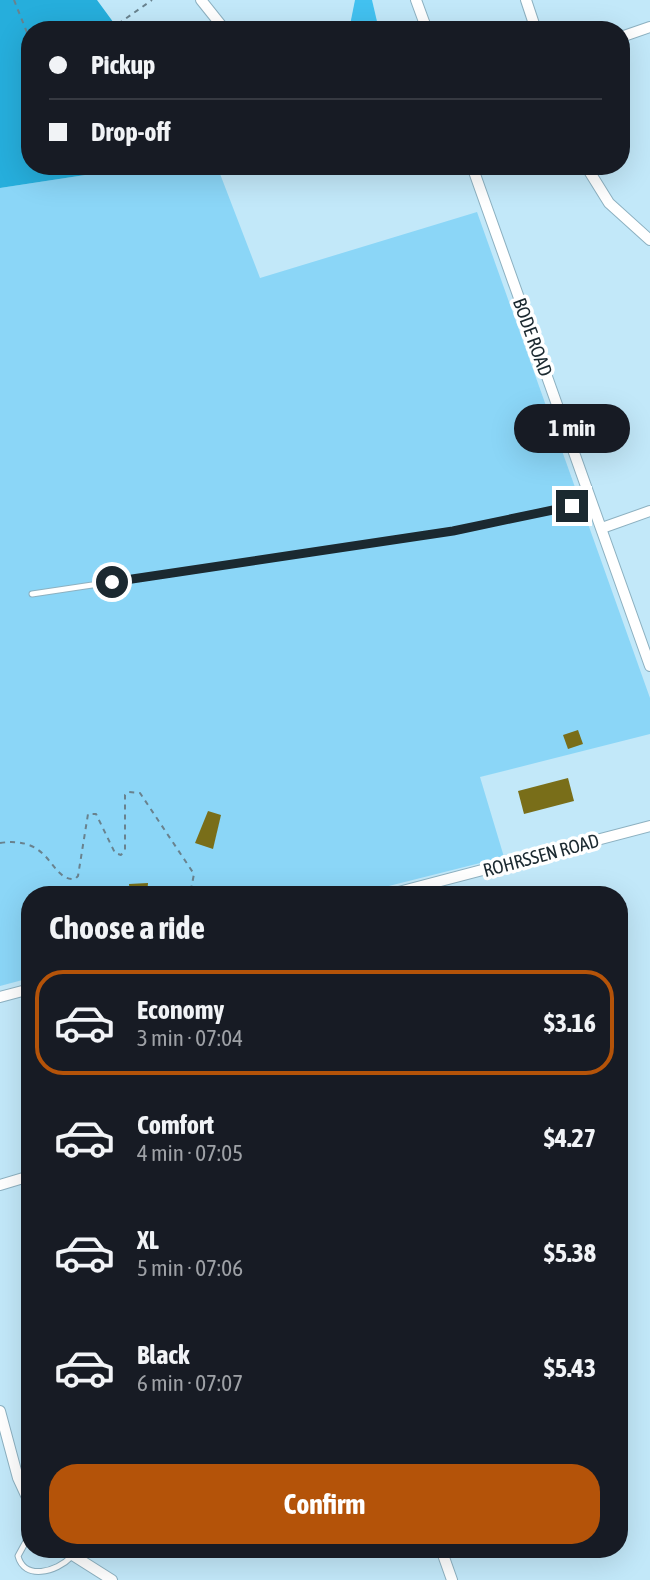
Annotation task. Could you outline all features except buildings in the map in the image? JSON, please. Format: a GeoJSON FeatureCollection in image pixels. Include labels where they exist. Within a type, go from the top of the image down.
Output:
{"type":"FeatureCollection","features":[{"type":"Feature","properties":{"kind":"street"},"geometry":{"type":"LineString","coordinates":[[201,0],[218,21]]}},
{"type":"Feature","properties":{"kind":"street"},"geometry":{"type":"LineString","coordinates":[[416,0],[423,21]]}},
{"type":"Feature","properties":{"kind":"street"},"geometry":{"type":"LineString","coordinates":[[526,0],[533,21]]}},
{"type":"Feature","properties":{"kind":"street"},"geometry":{"type":"LineString","coordinates":[[630,34],[650,27]]}},
{"type":"Feature","properties":{"kind":"street","name":"BODE ROAD"},"geometry":{"type":"LineString","coordinates":[[475,175],[650,666]]}},
{"type":"Feature","properties":{"kind":"street"},"geometry":{"type":"LineString","coordinates":[[592,175],[609,203],[650,240]]}},
{"type":"Feature","properties":{"kind":"street"},"geometry":{"type":"LineString","coordinates":[[602,528],[650,511]]}},
{"type":"Feature","properties":{"kind":"street","name":"ROHRSSEN ROAD"},"geometry":{"type":"LineString","coordinates":[[421,886],[650,826]]}},
{"type":"Feature","properties":{"kind":"street"},"geometry":{"type":"LineString","coordinates":[[0,997],[21,991]]}},
{"type":"Feature","properties":{"kind":"street"},"geometry":{"type":"LineString","coordinates":[[0,1185],[21,1179]]}},
{"type":"Feature","properties":{"kind":"street"},"geometry":{"type":"LineString","coordinates":[[0,1411],[21,1484]]}},
{"type":"Feature","properties":{"kind":"street"},"geometry":{"type":"LineString","coordinates":[[75,1558],[112,1580]]}},
{"type":"Feature","properties":{"kind":"street"},"geometry":{"type":"LineString","coordinates":[[444,1558],[452,1580]]}},
{"type":"Feature","properties":{"kind":"lane"},"geometry":{"type":"LineString","coordinates":[[32,594],[453,531],[592,501]]}},
{"type":"Feature","properties":{"kind":"lane"},"geometry":{"type":"LineString","coordinates":[[21,1550],[18,1556],[23,1570],[30,1575],[51,1574],[70,1558]]}},
{"type":"Feature","properties":{"kind":"path"},"geometry":{"type":"LineString","coordinates":[[14,0],[22,21]]}},
{"type":"Feature","properties":{"kind":"path"},"geometry":{"type":"LineString","coordinates":[[122,21],[152,0]]}},
{"type":"Feature","properties":{"kind":"path"},"geometry":{"type":"LineString","coordinates":[[0,843],[26,841],[37,847],[63,876],[75,879],[78,876],[88,814],[96,814],[115,853],[121,855],[125,850],[125,795],[135,791],[140,793],[194,874],[192,886]]}},
{"type":"Feature","properties":{"kind":"shaded area"},"geometry":{"type":"Polygon","coordinates":[[[0,0],[97,0],[112,21],[21,21],[21,175],[85,175],[0,188],[0,0]]]}},
{"type":"Feature","properties":{"kind":"shaded area"},"geometry":{"type":"Polygon","coordinates":[[[355,0],[372,0],[377,21],[351,21],[355,0]]]}},
{"type":"Feature","properties":{"kind":"shaded area"},"geometry":{"type":"Polygon","coordinates":[[[85,175],[220,175],[260,278],[477,212],[650,698],[650,734],[480,777],[504,857],[389,886],[21,886],[21,980],[0,986],[0,188],[85,175]]]}},
{"type":"Feature","properties":{"kind":"route"},"geometry":{"type":"LineString","coordinates":[[112,582],[453,531],[572,506]]}}]}
